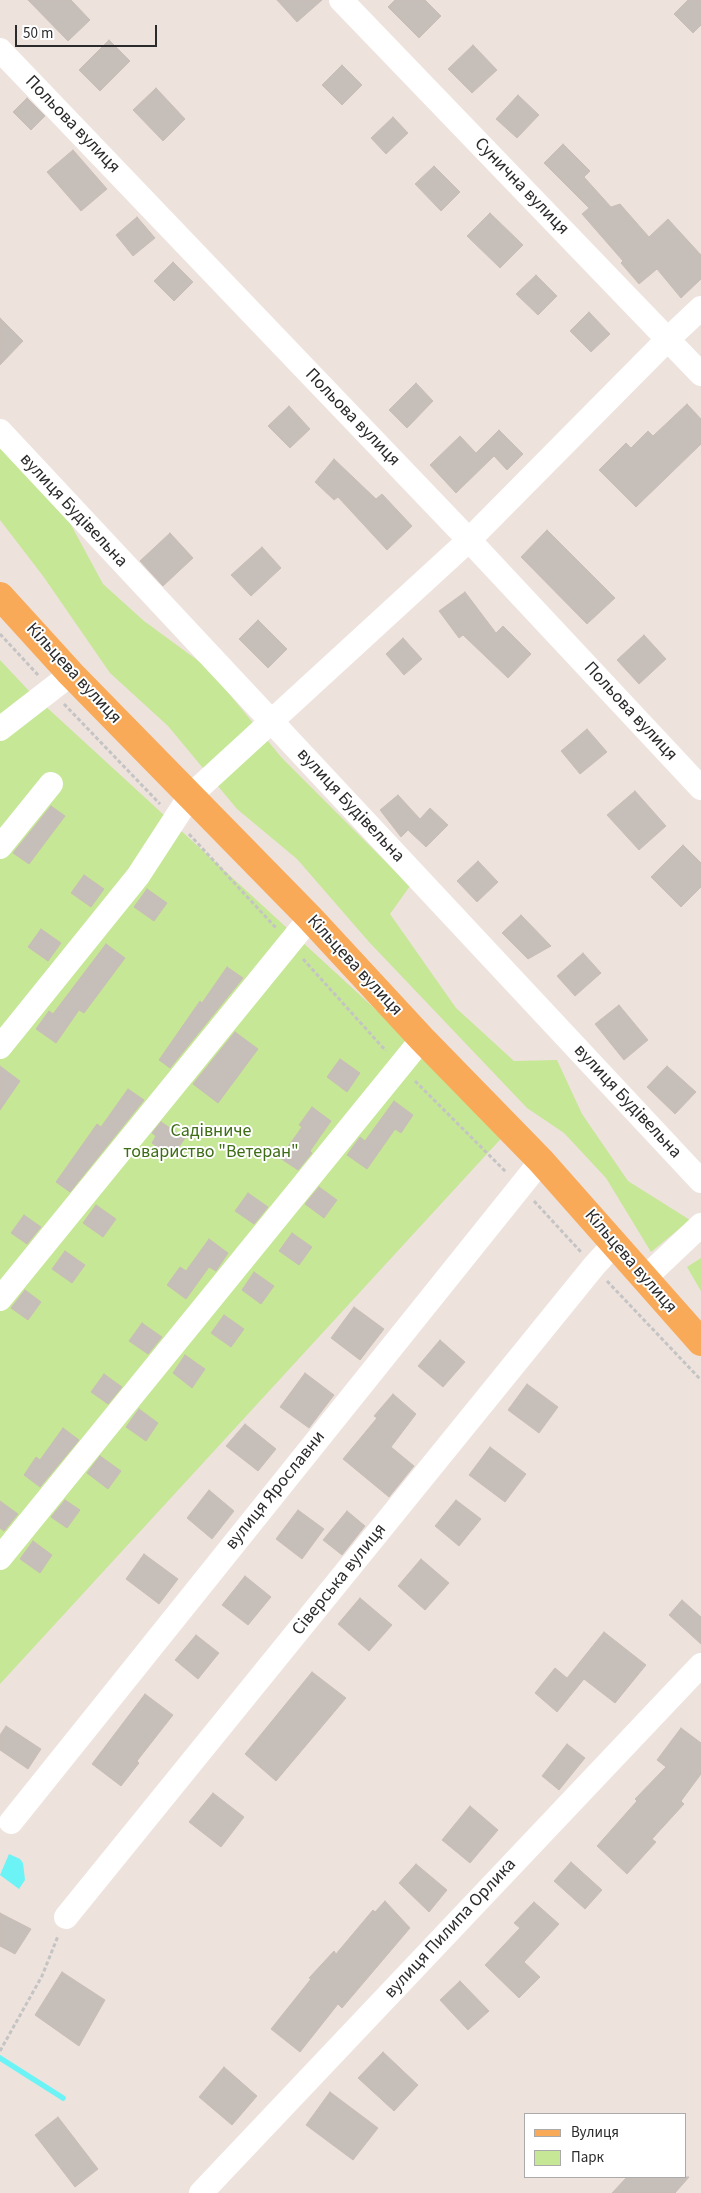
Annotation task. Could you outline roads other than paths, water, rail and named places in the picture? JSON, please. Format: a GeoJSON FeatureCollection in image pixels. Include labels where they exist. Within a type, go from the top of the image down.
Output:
{"type":"FeatureCollection","features":[{"type":"Feature","properties":{"kind":"main road","name":"Кільцева вулиця"},"geometry":{"type":"LineString","coordinates":[[0,596],[61,682],[190,796],[310,918],[422,1039],[541,1161],[701,1342]]}},
{"type":"Feature","properties":{"kind":"street","name":"Сунична вулиця"},"geometry":{"type":"LineString","coordinates":[[341,0],[701,374]]}},
{"type":"Feature","properties":{"kind":"street","name":"Польова вулиця"},"geometry":{"type":"LineString","coordinates":[[0,50],[469,540],[701,788]]}},
{"type":"Feature","properties":{"kind":"street"},"geometry":{"type":"LineString","coordinates":[[0,1047],[138,876],[190,796],[469,540],[701,308]]}},
{"type":"Feature","properties":{"kind":"street","name":"вулиця Будівельна"},"geometry":{"type":"LineString","coordinates":[[0,431],[701,1181]]}},
{"type":"Feature","properties":{"kind":"street"},"geometry":{"type":"LineString","coordinates":[[0,729],[61,682]]}},
{"type":"Feature","properties":{"kind":"street"},"geometry":{"type":"LineString","coordinates":[[0,847],[51,784]]}},
{"type":"Feature","properties":{"kind":"street"},"geometry":{"type":"LineString","coordinates":[[0,1299],[310,918]]}},
{"type":"Feature","properties":{"kind":"street"},"geometry":{"type":"LineString","coordinates":[[0,1558],[422,1039]]}},
{"type":"Feature","properties":{"kind":"street","name":"вулиця Ярославни"},"geometry":{"type":"LineString","coordinates":[[11,1822],[541,1161]]}},
{"type":"Feature","properties":{"kind":"street"},"geometry":{"type":"LineString","coordinates":[[645,1278],[701,1225]]}},
{"type":"Feature","properties":{"kind":"street","name":"Сіверська вулиця"},"geometry":{"type":"LineString","coordinates":[[66,1917],[594,1266],[615,1244]]}},
{"type":"Feature","properties":{"kind":"street","name":"вулиця Пилипа Орлика"},"geometry":{"type":"LineString","coordinates":[[201,2193],[701,1665]]}},
{"type":"Feature","properties":{"kind":"water"},"geometry":{"type":"Polygon","coordinates":[[[9,1854],[20,1859],[23,1863],[25,1880],[19,1889],[0,1875],[9,1854]]]}},
{"type":"Feature","properties":{"kind":"waterway"},"geometry":{"type":"LineString","coordinates":[[0,2058],[63,2098]]}},
{"type":"Feature","properties":{"kind":"park label","name":"Садівниче товариство \"Ветеран\""},"geometry":{"type":"Point","coordinates":[211,1142]}}]}
